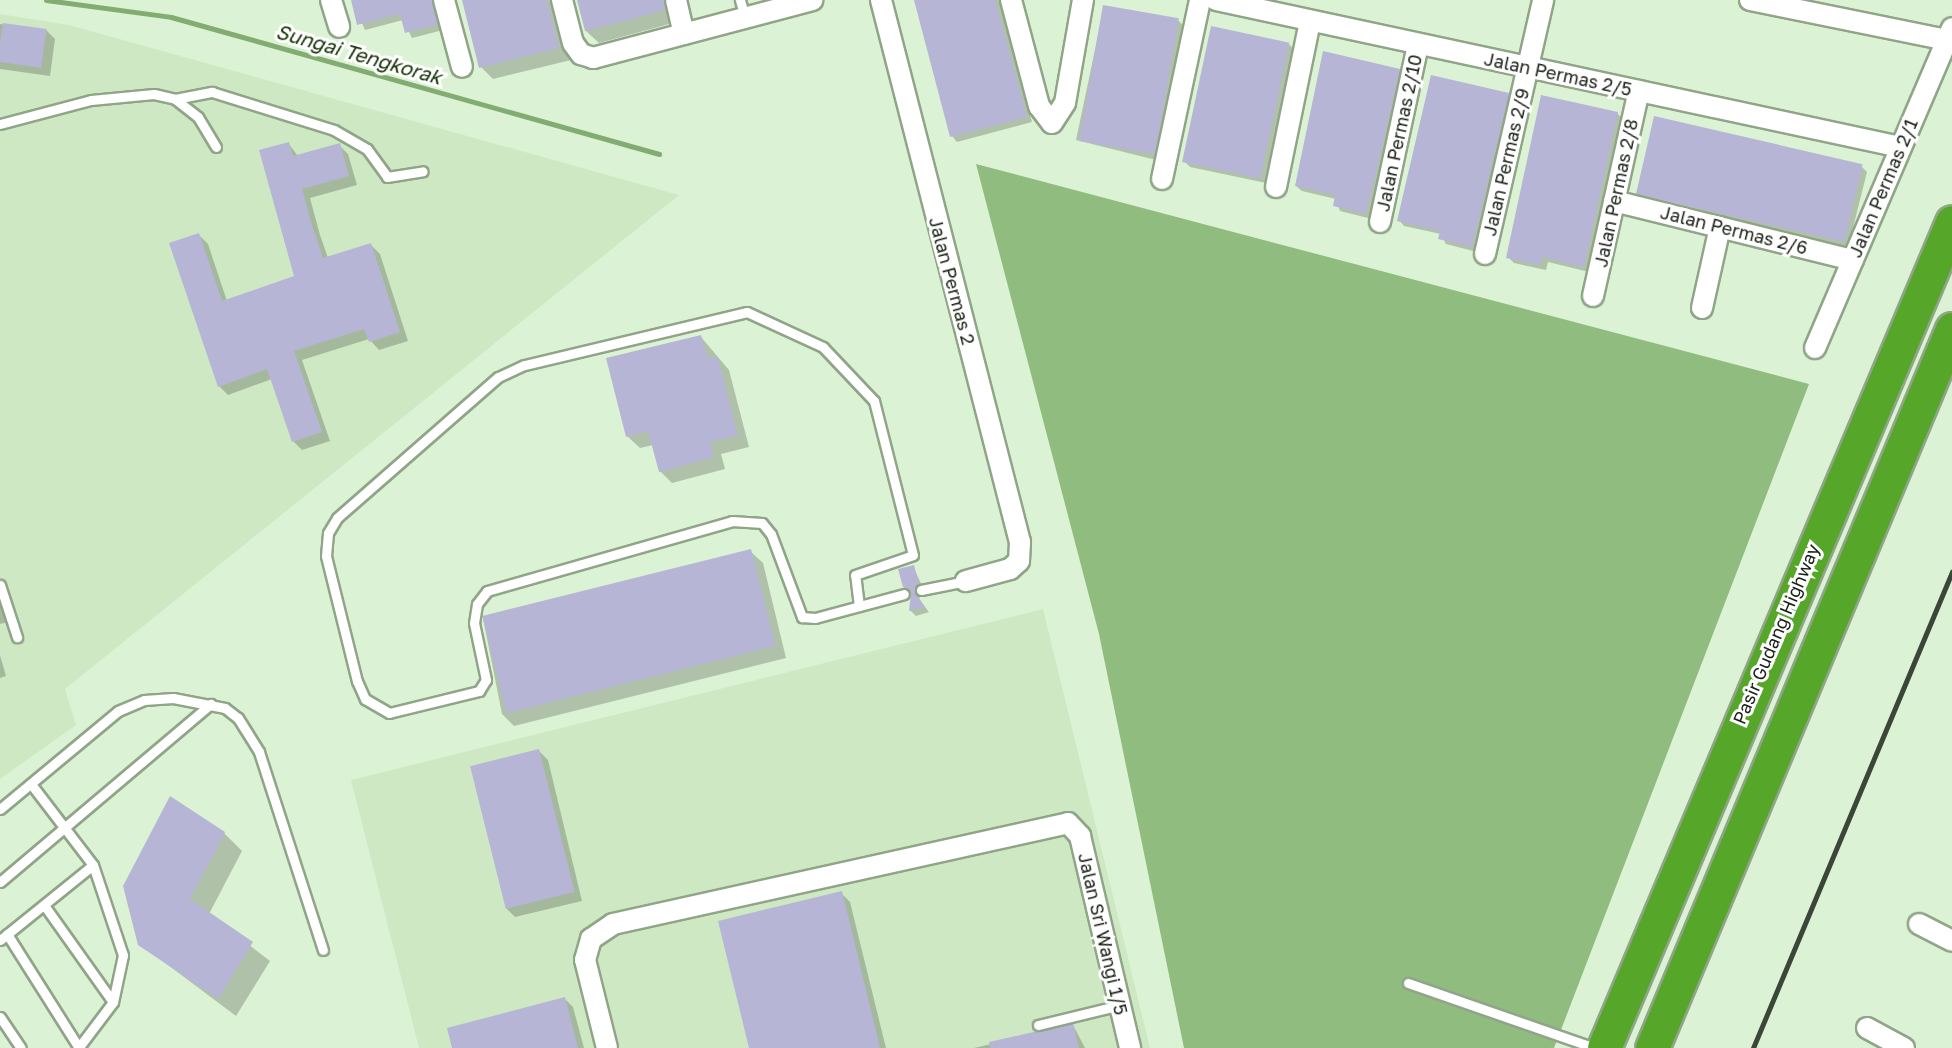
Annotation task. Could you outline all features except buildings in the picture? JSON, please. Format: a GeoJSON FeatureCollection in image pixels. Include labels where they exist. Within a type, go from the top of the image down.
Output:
{"type":"FeatureCollection","features":[{"type":"Feature","properties":{"kind":"highway","name":"Pasir Gudang Highway"},"geometry":{"type":"LineString","coordinates":[[1604,1048],[1952,222]]}},
{"type":"Feature","properties":{"kind":"highway"},"geometry":{"type":"LineString","coordinates":[[1652,1048],[1952,329]]}},
{"type":"Feature","properties":{"kind":"street"},"geometry":{"type":"LineString","coordinates":[[331,0],[339,27]]}},
{"type":"Feature","properties":{"kind":"street"},"geometry":{"type":"LineString","coordinates":[[444,0],[462,67]]}},
{"type":"Feature","properties":{"kind":"street"},"geometry":{"type":"LineString","coordinates":[[562,0],[581,54],[593,58],[684,34],[743,9],[812,0]]}},
{"type":"Feature","properties":{"kind":"street"},"geometry":{"type":"LineString","coordinates":[[676,0],[684,34]]}},
{"type":"Feature","properties":{"kind":"street","name":"Jalan Permas 2"},"geometry":{"type":"LineString","coordinates":[[881,0],[1020,542],[1019,561],[1010,569],[966,581]]}},
{"type":"Feature","properties":{"kind":"street"},"geometry":{"type":"LineString","coordinates":[[1011,0],[1039,106],[1052,123],[1065,103],[1083,0]]}},
{"type":"Feature","properties":{"kind":"street"},"geometry":{"type":"LineString","coordinates":[[1162,179],[1200,0]]}},
{"type":"Feature","properties":{"kind":"street","name":"Jalan Permas 2/5"},"geometry":{"type":"LineString","coordinates":[[1216,0],[1900,147]]}},
{"type":"Feature","properties":{"kind":"street","name":"Jalan Permas 2/9"},"geometry":{"type":"LineString","coordinates":[[1485,254],[1543,0]]}},
{"type":"Feature","properties":{"kind":"street"},"geometry":{"type":"LineString","coordinates":[[1750,0],[1949,34]]}},
{"type":"Feature","properties":{"kind":"street"},"geometry":{"type":"LineString","coordinates":[[1276,187],[1310,21]]}},
{"type":"Feature","properties":{"kind":"street","name":"Jalan Permas 2/1"},"geometry":{"type":"LineString","coordinates":[[1815,348],[1949,34]]}},
{"type":"Feature","properties":{"kind":"street","name":"Jalan Permas 2/10"},"geometry":{"type":"LineString","coordinates":[[1380,222],[1418,45]]}},
{"type":"Feature","properties":{"kind":"street","name":"Jalan Permas 2/8"},"geometry":{"type":"LineString","coordinates":[[1593,296],[1639,91]]}},
{"type":"Feature","properties":{"kind":"street","name":"Jalan Permas 2/6"},"geometry":{"type":"LineString","coordinates":[[1614,201],[1853,260]]}},
{"type":"Feature","properties":{"kind":"street"},"geometry":{"type":"LineString","coordinates":[[1702,308],[1720,227]]}},
{"type":"Feature","properties":{"kind":"street","name":"Jalan Sri Wangi 1/5"},"geometry":{"type":"LineString","coordinates":[[607,1048],[585,960],[591,939],[613,924],[1068,823],[1080,836],[1130,1048]]}},
{"type":"Feature","properties":{"kind":"street"},"geometry":{"type":"LineString","coordinates":[[1919,924],[1952,941]]}},
{"type":"Feature","properties":{"kind":"street"},"geometry":{"type":"LineString","coordinates":[[1867,1028],[1904,1048]]}},
{"type":"Feature","properties":{"kind":"lane"},"geometry":{"type":"LineString","coordinates":[[0,124],[91,100],[154,94],[175,99],[212,92],[334,129],[367,149],[387,177],[423,171]]}},
{"type":"Feature","properties":{"kind":"lane"},"geometry":{"type":"LineString","coordinates":[[175,99],[198,117],[216,147]]}},
{"type":"Feature","properties":{"kind":"lane"},"geometry":{"type":"LineString","coordinates":[[859,606],[855,575],[913,555],[874,401],[823,347],[747,312],[524,365],[498,377],[337,518],[327,533],[326,556],[357,681],[365,699],[389,713],[479,691],[486,680],[474,623],[477,604],[487,591],[732,521],[762,523],[771,534],[802,617],[859,606],[904,594]]}},
{"type":"Feature","properties":{"kind":"lane"},"geometry":{"type":"LineString","coordinates":[[921,590],[966,581]]}},
{"type":"Feature","properties":{"kind":"lane"},"geometry":{"type":"LineString","coordinates":[[0,585],[17,637]]}},
{"type":"Feature","properties":{"kind":"lane"},"geometry":{"type":"LineString","coordinates":[[0,809],[118,711],[144,700],[211,704],[238,718],[260,752],[323,950]]}},
{"type":"Feature","properties":{"kind":"lane"},"geometry":{"type":"LineString","coordinates":[[0,882],[211,704]]}},
{"type":"Feature","properties":{"kind":"lane"},"geometry":{"type":"LineString","coordinates":[[31,784],[93,865],[123,955],[114,1002],[79,1047],[4,937],[93,865]]}},
{"type":"Feature","properties":{"kind":"lane"},"geometry":{"type":"LineString","coordinates":[[44,904],[114,1002]]}},
{"type":"Feature","properties":{"kind":"lane"},"geometry":{"type":"LineString","coordinates":[[1408,983],[1595,1048]]}},
{"type":"Feature","properties":{"kind":"lane"},"geometry":{"type":"LineString","coordinates":[[1038,1025],[1120,1005]]}},
{"type":"Feature","properties":{"kind":"lane"},"geometry":{"type":"LineString","coordinates":[[0,1017],[21,1048]]}},
{"type":"Feature","properties":{"kind":"shaded area"},"geometry":{"type":"Polygon","coordinates":[[[0,14],[69,25],[679,195],[65,689],[76,725],[0,779],[0,14]]]}},
{"type":"Feature","properties":{"kind":"shaded area"},"geometry":{"type":"Polygon","coordinates":[[[1043,609],[1150,1048],[419,1048],[351,780],[1043,609]]]}},
{"type":"Feature","properties":{"kind":"green space"},"geometry":{"type":"Polygon","coordinates":[[[976,164],[1809,384],[1554,1048],[1184,1048],[1099,634],[976,164]]]}},
{"type":"Feature","properties":{"kind":"waterway","name":"Sungai Tengkorak"},"geometry":{"type":"LineString","coordinates":[[46,0],[171,17],[659,154]]}},
{"type":"Feature","properties":{"kind":"railway"},"geometry":{"type":"LineString","coordinates":[[1753,1048],[1952,572]]}}]}
